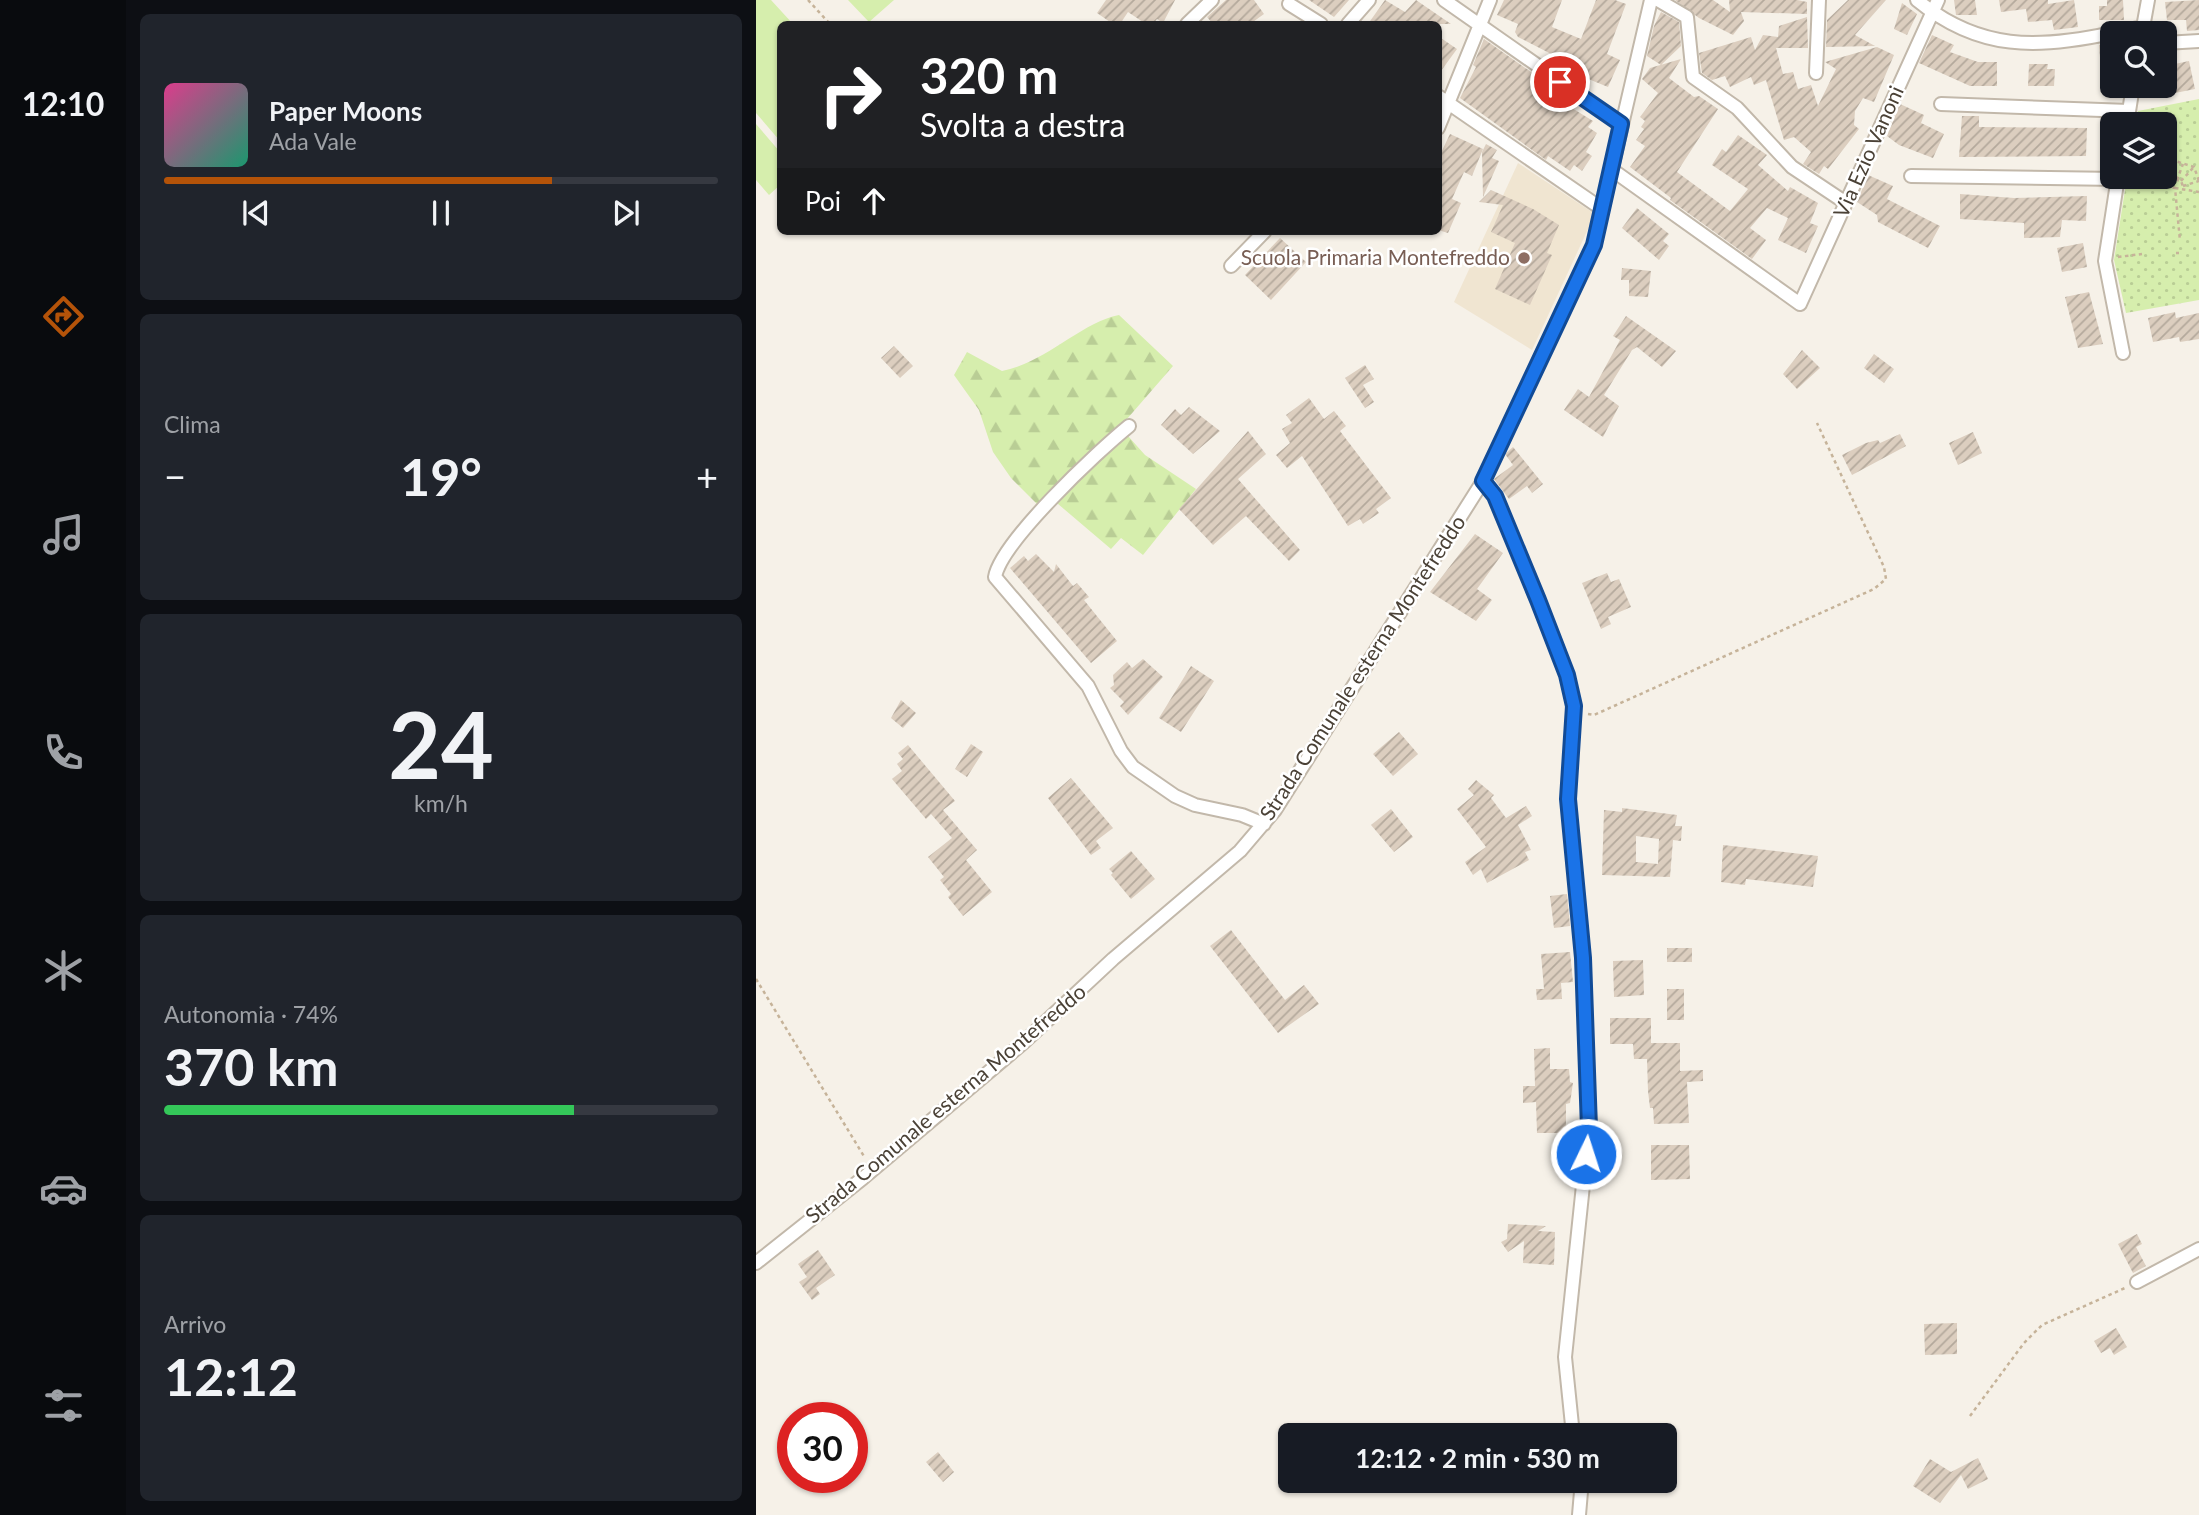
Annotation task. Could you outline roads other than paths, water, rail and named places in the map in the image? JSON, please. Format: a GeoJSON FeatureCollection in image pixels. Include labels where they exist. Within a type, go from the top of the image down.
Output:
{"type":"FeatureCollection","features":[{"type":"Feature","properties":{"kind":"street"},"geometry":{"type":"LineString","coordinates":[[1351,21],[1369,0]]}},
{"type":"Feature","properties":{"kind":"street"},"geometry":{"type":"LineString","coordinates":[[1444,0],[1621,124]]}},
{"type":"Feature","properties":{"kind":"street"},"geometry":{"type":"LineString","coordinates":[[1490,0],[1444,100],[1602,209]]}},
{"type":"Feature","properties":{"kind":"street","name":"Strada Comunale esterna Montefreddo"},"geometry":{"type":"LineString","coordinates":[[756,1263],[1023,1043],[1113,959],[1240,851],[1264,824],[1301,771],[1483,481],[1594,245],[1651,0]]}},
{"type":"Feature","properties":{"kind":"street"},"geometry":{"type":"LineString","coordinates":[[1658,0],[1687,17],[1693,77],[1737,108],[1792,167],[1846,203]]}},
{"type":"Feature","properties":{"kind":"street"},"geometry":{"type":"LineString","coordinates":[[1816,73],[1819,0]]}},
{"type":"Feature","properties":{"kind":"street"},"geometry":{"type":"LineString","coordinates":[[1917,0],[1935,6],[1958,28],[1990,41],[2042,45],[2100,35]]}},
{"type":"Feature","properties":{"kind":"street"},"geometry":{"type":"LineString","coordinates":[[2144,21],[2148,0]]}},
{"type":"Feature","properties":{"kind":"street"},"geometry":{"type":"LineString","coordinates":[[1189,21],[1204,2]]}},
{"type":"Feature","properties":{"kind":"street"},"geometry":{"type":"LineString","coordinates":[[1289,4],[1316,21]]}},
{"type":"Feature","properties":{"kind":"street","name":"Via Ezio Vanoni"},"geometry":{"type":"LineString","coordinates":[[1611,169],[1800,304],[1935,6]]}},
{"type":"Feature","properties":{"kind":"street"},"geometry":{"type":"LineString","coordinates":[[2177,42],[2199,41]]}},
{"type":"Feature","properties":{"kind":"street"},"geometry":{"type":"LineString","coordinates":[[1941,104],[2129,111],[2131,98]]}},
{"type":"Feature","properties":{"kind":"street"},"geometry":{"type":"LineString","coordinates":[[1911,176],[2100,179]]}},
{"type":"Feature","properties":{"kind":"street"},"geometry":{"type":"LineString","coordinates":[[2119,189],[2105,261],[2123,353]]}},
{"type":"Feature","properties":{"kind":"street"},"geometry":{"type":"LineString","coordinates":[[1231,266],[1261,235]]}},
{"type":"Feature","properties":{"kind":"street"},"geometry":{"type":"LineString","coordinates":[[1129,426],[1093,456],[1005,550],[995,577],[1088,686],[1121,751],[1133,767],[1195,805],[1242,815],[1264,824]]}},
{"type":"Feature","properties":{"kind":"street"},"geometry":{"type":"LineString","coordinates":[[1483,481],[1495,496],[1553,637],[1567,675],[1574,713],[1568,799],[1583,958],[1589,1128],[1565,1357],[1572,1423]]}},
{"type":"Feature","properties":{"kind":"street"},"geometry":{"type":"LineString","coordinates":[[2137,1282],[2199,1249]]}},
{"type":"Feature","properties":{"kind":"street"},"geometry":{"type":"LineString","coordinates":[[1579,1515],[1581,1493]]}},
{"type":"Feature","properties":{"kind":"place","name":"Scuola Primaria Montefreddo"},"geometry":{"type":"Point","coordinates":[1524,258]}}]}
